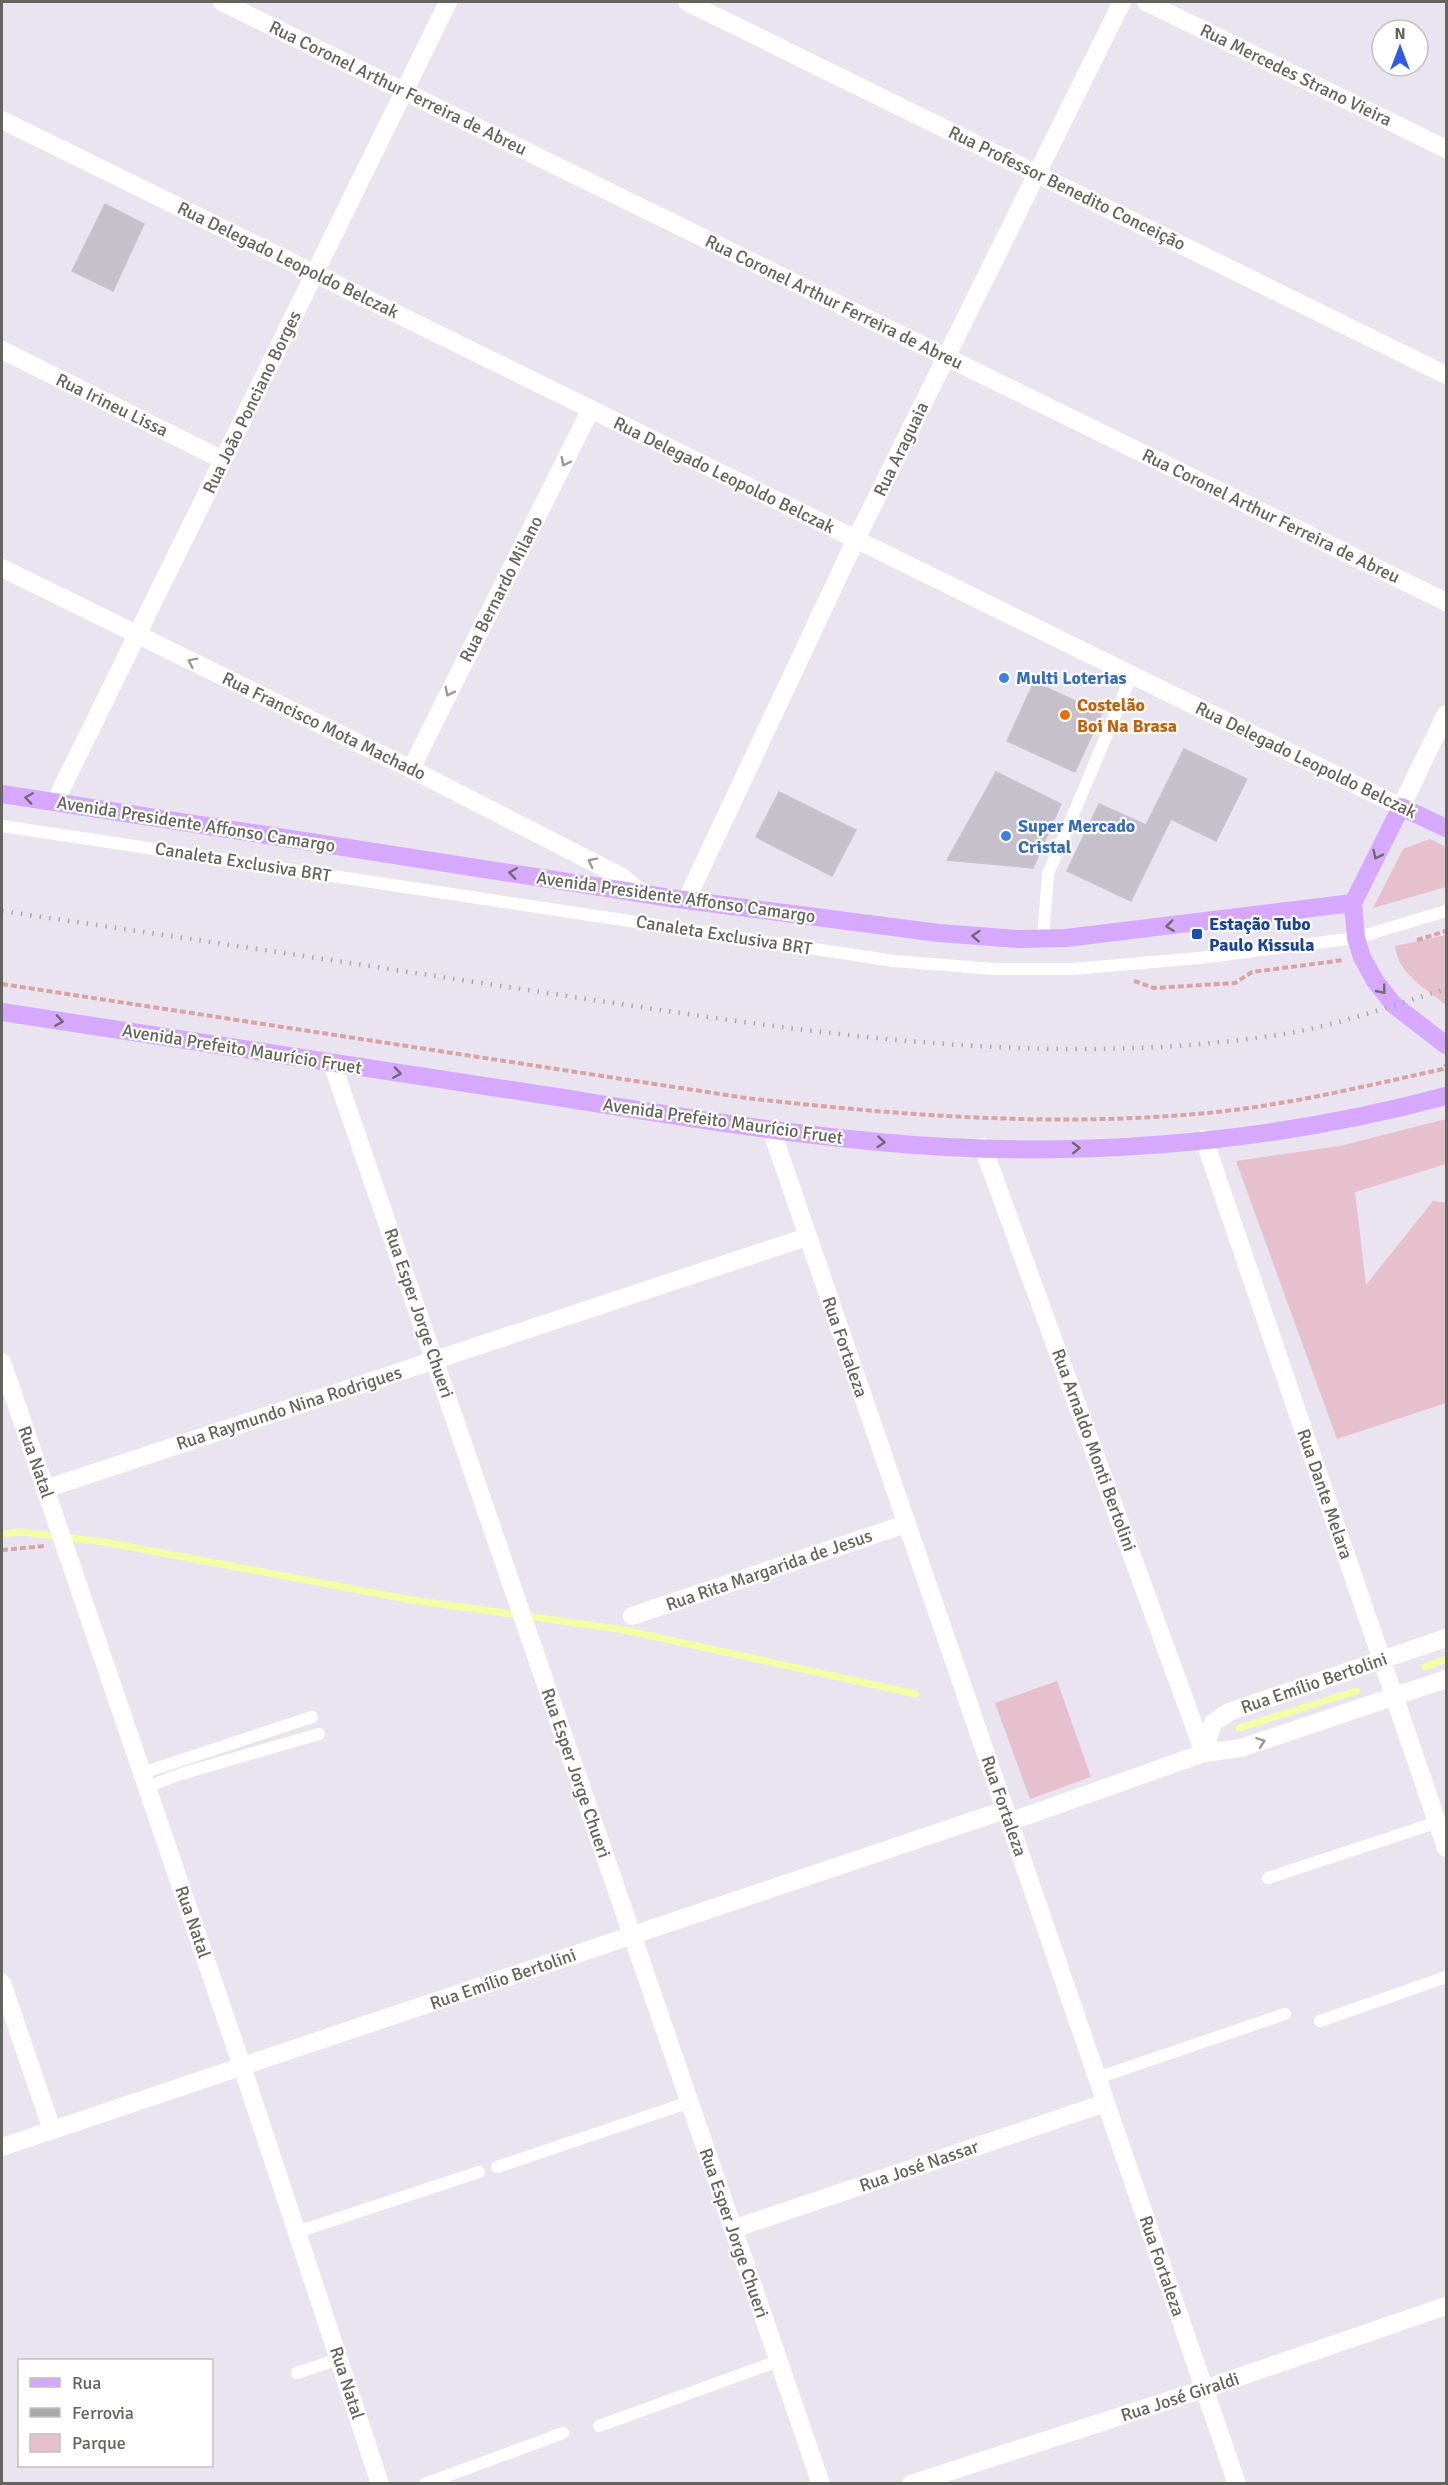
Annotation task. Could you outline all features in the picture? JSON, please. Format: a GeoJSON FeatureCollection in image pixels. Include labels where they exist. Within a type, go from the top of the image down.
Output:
{"type":"FeatureCollection","features":[{"type":"Feature","properties":{"kind":"main road","name":"Avenida Presidente Affonso Camargo"},"geometry":{"type":"LineString","coordinates":[[2,794],[686,901],[900,929],[977,936],[1043,939],[1110,934],[1353,903]]}},
{"type":"Feature","properties":{"kind":"main road","name":"Rua Delegado Leopoldo Belczak"},"geometry":{"type":"LineString","coordinates":[[1401,807],[1446,828]]}},
{"type":"Feature","properties":{"kind":"main road"},"geometry":{"type":"LineString","coordinates":[[1401,807],[1353,903],[1356,938],[1362,957],[1375,981],[1394,1005],[1446,1046]]}},
{"type":"Feature","properties":{"kind":"main road","name":"Avenida Prefeito Maurício Fruet"},"geometry":{"type":"LineString","coordinates":[[2,1012],[771,1130],[882,1143],[983,1148],[1101,1147],[1204,1139],[1329,1123],[1446,1096]]}},
{"type":"Feature","properties":{"kind":"street","name":"Rua Coronel Arthur Ferreira de Abreu"},"geometry":{"type":"LineString","coordinates":[[222,2],[1446,602]]}},
{"type":"Feature","properties":{"kind":"street","name":"Rua João Ponciano Borges"},"geometry":{"type":"LineString","coordinates":[[56,802],[448,2]]}},
{"type":"Feature","properties":{"kind":"street","name":"Rua Professor Benedito Conceição"},"geometry":{"type":"LineString","coordinates":[[687,2],[1446,375]]}},
{"type":"Feature","properties":{"kind":"street","name":"Rua Araguaia"},"geometry":{"type":"LineString","coordinates":[[686,901],[856,539],[1122,2]]}},
{"type":"Feature","properties":{"kind":"street","name":"Rua Mercedes Strano Vieira"},"geometry":{"type":"LineString","coordinates":[[1146,2],[1446,149]]}},
{"type":"Feature","properties":{"kind":"street","name":"Rua Delegado Leopoldo Belczak"},"geometry":{"type":"LineString","coordinates":[[2,120],[1401,807]]}},
{"type":"Feature","properties":{"kind":"street","name":"Rua Irineu Lissa"},"geometry":{"type":"LineString","coordinates":[[2,350],[223,460]]}},
{"type":"Feature","properties":{"kind":"street","name":"Rua Bernardo Milano"},"geometry":{"type":"LineString","coordinates":[[411,769],[591,409]]}},
{"type":"Feature","properties":{"kind":"street","name":"Rua Francisco Mota Machado"},"geometry":{"type":"LineString","coordinates":[[2,568],[411,769],[621,877],[641,893]]}},
{"type":"Feature","properties":{"kind":"street"},"geometry":{"type":"LineString","coordinates":[[1401,807],[1446,714]]}},
{"type":"Feature","properties":{"kind":"street","name":"Rua Esper Jorge Chueri"},"geometry":{"type":"LineString","coordinates":[[332,1063],[821,2484]]}},
{"type":"Feature","properties":{"kind":"street","name":"Rua Fortaleza"},"geometry":{"type":"LineString","coordinates":[[771,1130],[1237,2484]]}},
{"type":"Feature","properties":{"kind":"street","name":"Rua Dante Melara"},"geometry":{"type":"LineString","coordinates":[[1204,1139],[1446,1848]]}},
{"type":"Feature","properties":{"kind":"street","name":"Rua Arnaldo Monti Bertolini"},"geometry":{"type":"LineString","coordinates":[[983,1148],[1204,1752]]}},
{"type":"Feature","properties":{"kind":"street","name":"Rua Raymundo Nina Rodrigues"},"geometry":{"type":"LineString","coordinates":[[45,1489],[807,1237]]}},
{"type":"Feature","properties":{"kind":"street","name":"Rua Natal"},"geometry":{"type":"LineString","coordinates":[[2,1362],[242,2066],[380,2484]]}},
{"type":"Feature","properties":{"kind":"street","name":"Rua Rita Margarida de Jesus"},"geometry":{"type":"LineString","coordinates":[[632,1616],[906,1524]]}},
{"type":"Feature","properties":{"kind":"street","name":"Rua Emílio Bertolini"},"geometry":{"type":"LineString","coordinates":[[1204,1752],[1213,1723],[1229,1712],[1446,1638]]}},
{"type":"Feature","properties":{"kind":"street","name":"Rua Emílio Bertolini"},"geometry":{"type":"LineString","coordinates":[[2,2147],[632,1935],[1204,1752],[1241,1748],[1446,1679]]}},
{"type":"Feature","properties":{"kind":"street"},"geometry":{"type":"LineString","coordinates":[[2,1983],[52,2130]]}},
{"type":"Feature","properties":{"kind":"street","name":"Rua José Nassar"},"geometry":{"type":"LineString","coordinates":[[733,2229],[1105,2103]]}},
{"type":"Feature","properties":{"kind":"street","name":"Rua José Giraldi"},"geometry":{"type":"LineString","coordinates":[[911,2484],[1204,2390],[1446,2306]]}},
{"type":"Feature","properties":{"kind":"lane"},"geometry":{"type":"LineString","coordinates":[[1043,939],[1048,874],[1132,675]]}},
{"type":"Feature","properties":{"kind":"lane","name":"Canaleta Exclusiva BRT"},"geometry":{"type":"LineString","coordinates":[[2,826],[894,961],[995,969],[1073,969],[1199,958],[1356,938],[1446,911]]}},
{"type":"Feature","properties":{"kind":"lane"},"geometry":{"type":"LineString","coordinates":[[144,1780],[312,1717]]}},
{"type":"Feature","properties":{"kind":"lane"},"geometry":{"type":"LineString","coordinates":[[144,1780],[181,1774],[319,1734]]}},
{"type":"Feature","properties":{"kind":"lane"},"geometry":{"type":"LineString","coordinates":[[1268,1878],[1438,1822]]}},
{"type":"Feature","properties":{"kind":"lane"},"geometry":{"type":"LineString","coordinates":[[1320,2021],[1446,1977]]}},
{"type":"Feature","properties":{"kind":"lane"},"geometry":{"type":"LineString","coordinates":[[1097,2078],[1285,2014]]}},
{"type":"Feature","properties":{"kind":"lane"},"geometry":{"type":"LineString","coordinates":[[497,2167],[690,2102]]}},
{"type":"Feature","properties":{"kind":"lane"},"geometry":{"type":"LineString","coordinates":[[297,2232],[479,2172]]}},
{"type":"Feature","properties":{"kind":"lane"},"geometry":{"type":"LineString","coordinates":[[297,2373],[339,2359]]}},
{"type":"Feature","properties":{"kind":"lane"},"geometry":{"type":"LineString","coordinates":[[599,2426],[778,2361]]}},
{"type":"Feature","properties":{"kind":"lane"},"geometry":{"type":"LineString","coordinates":[[426,2484],[563,2433]]}},
{"type":"Feature","properties":{"kind":"path"},"geometry":{"type":"LineString","coordinates":[[2,984],[746,1098],[866,1111],[990,1119],[1104,1120],[1197,1114],[1295,1102],[1443,1069],[1446,1064]]}},
{"type":"Feature","properties":{"kind":"path"},"geometry":{"type":"LineString","coordinates":[[2,1551],[63,1544]]}},
{"type":"Feature","properties":{"kind":"green space"},"geometry":{"type":"Polygon","coordinates":[[[1430,839],[1446,847],[1446,887],[1373,908],[1403,849],[1430,839]]]}},
{"type":"Feature","properties":{"kind":"green space"},"geometry":{"type":"Polygon","coordinates":[[[1446,935],[1446,1005],[1407,973],[1397,956],[1395,946],[1446,935]]]}},
{"type":"Feature","properties":{"kind":"green space"},"geometry":{"type":"Polygon","coordinates":[[[1446,1119],[1446,1164],[1355,1192],[1366,1285],[1433,1201],[1446,1203],[1446,1403],[1337,1439],[1236,1161],[1340,1146],[1446,1119]]]}},
{"type":"Feature","properties":{"kind":"green space"},"geometry":{"type":"Polygon","coordinates":[[[1057,1681],[1091,1777],[1030,1799],[995,1703],[1057,1681]]]}},
{"type":"Feature","properties":{"kind":"building"},"geometry":{"type":"Polygon","coordinates":[[[105,204],[144,224],[113,291],[72,271],[105,204]]]}},
{"type":"Feature","properties":{"kind":"building"},"geometry":{"type":"Polygon","coordinates":[[[1034,682],[1102,713],[1075,772],[1007,741],[1034,682]]]}},
{"type":"Feature","properties":{"kind":"building"},"geometry":{"type":"Polygon","coordinates":[[[1184,749],[1247,779],[1216,841],[1171,819],[1131,901],[1067,871],[1099,804],[1146,825],[1184,749]]]}},
{"type":"Feature","properties":{"kind":"building"},"geometry":{"type":"Polygon","coordinates":[[[996,772],[1061,804],[1033,868],[947,860],[996,772]]]}},
{"type":"Feature","properties":{"kind":"building"},"geometry":{"type":"Polygon","coordinates":[[[779,792],[856,830],[832,876],[756,837],[779,792]]]}},
{"type":"Feature","properties":{"kind":"waterway"},"geometry":{"type":"LineString","coordinates":[[2,1534],[22,1532],[104,1542],[412,1600],[624,1630],[916,1694]]}},
{"type":"Feature","properties":{"kind":"waterway"},"geometry":{"type":"LineString","coordinates":[[1425,1667],[1446,1659]]}},
{"type":"Feature","properties":{"kind":"waterway"},"geometry":{"type":"LineString","coordinates":[[1239,1728],[1356,1691]]}},
{"type":"Feature","properties":{"kind":"railway"},"geometry":{"type":"LineString","coordinates":[[2,911],[735,1021],[918,1042],[1009,1048],[1101,1049],[1192,1045],[1284,1034],[1345,1020],[1446,989]]}},
{"type":"Feature","properties":{"kind":"place","name":"Multi Loterias"},"geometry":{"type":"Point","coordinates":[1004,678]}},
{"type":"Feature","properties":{"kind":"place","name":"Costelão Boi Na Brasa"},"geometry":{"type":"Point","coordinates":[1065,715]}},
{"type":"Feature","properties":{"kind":"place","name":"Super Mercado Cristal"},"geometry":{"type":"Point","coordinates":[1006,836]}},
{"type":"Feature","properties":{"kind":"place","name":"Estação Tubo Paulo Kissula"},"geometry":{"type":"Point","coordinates":[1197,934]}}]}
